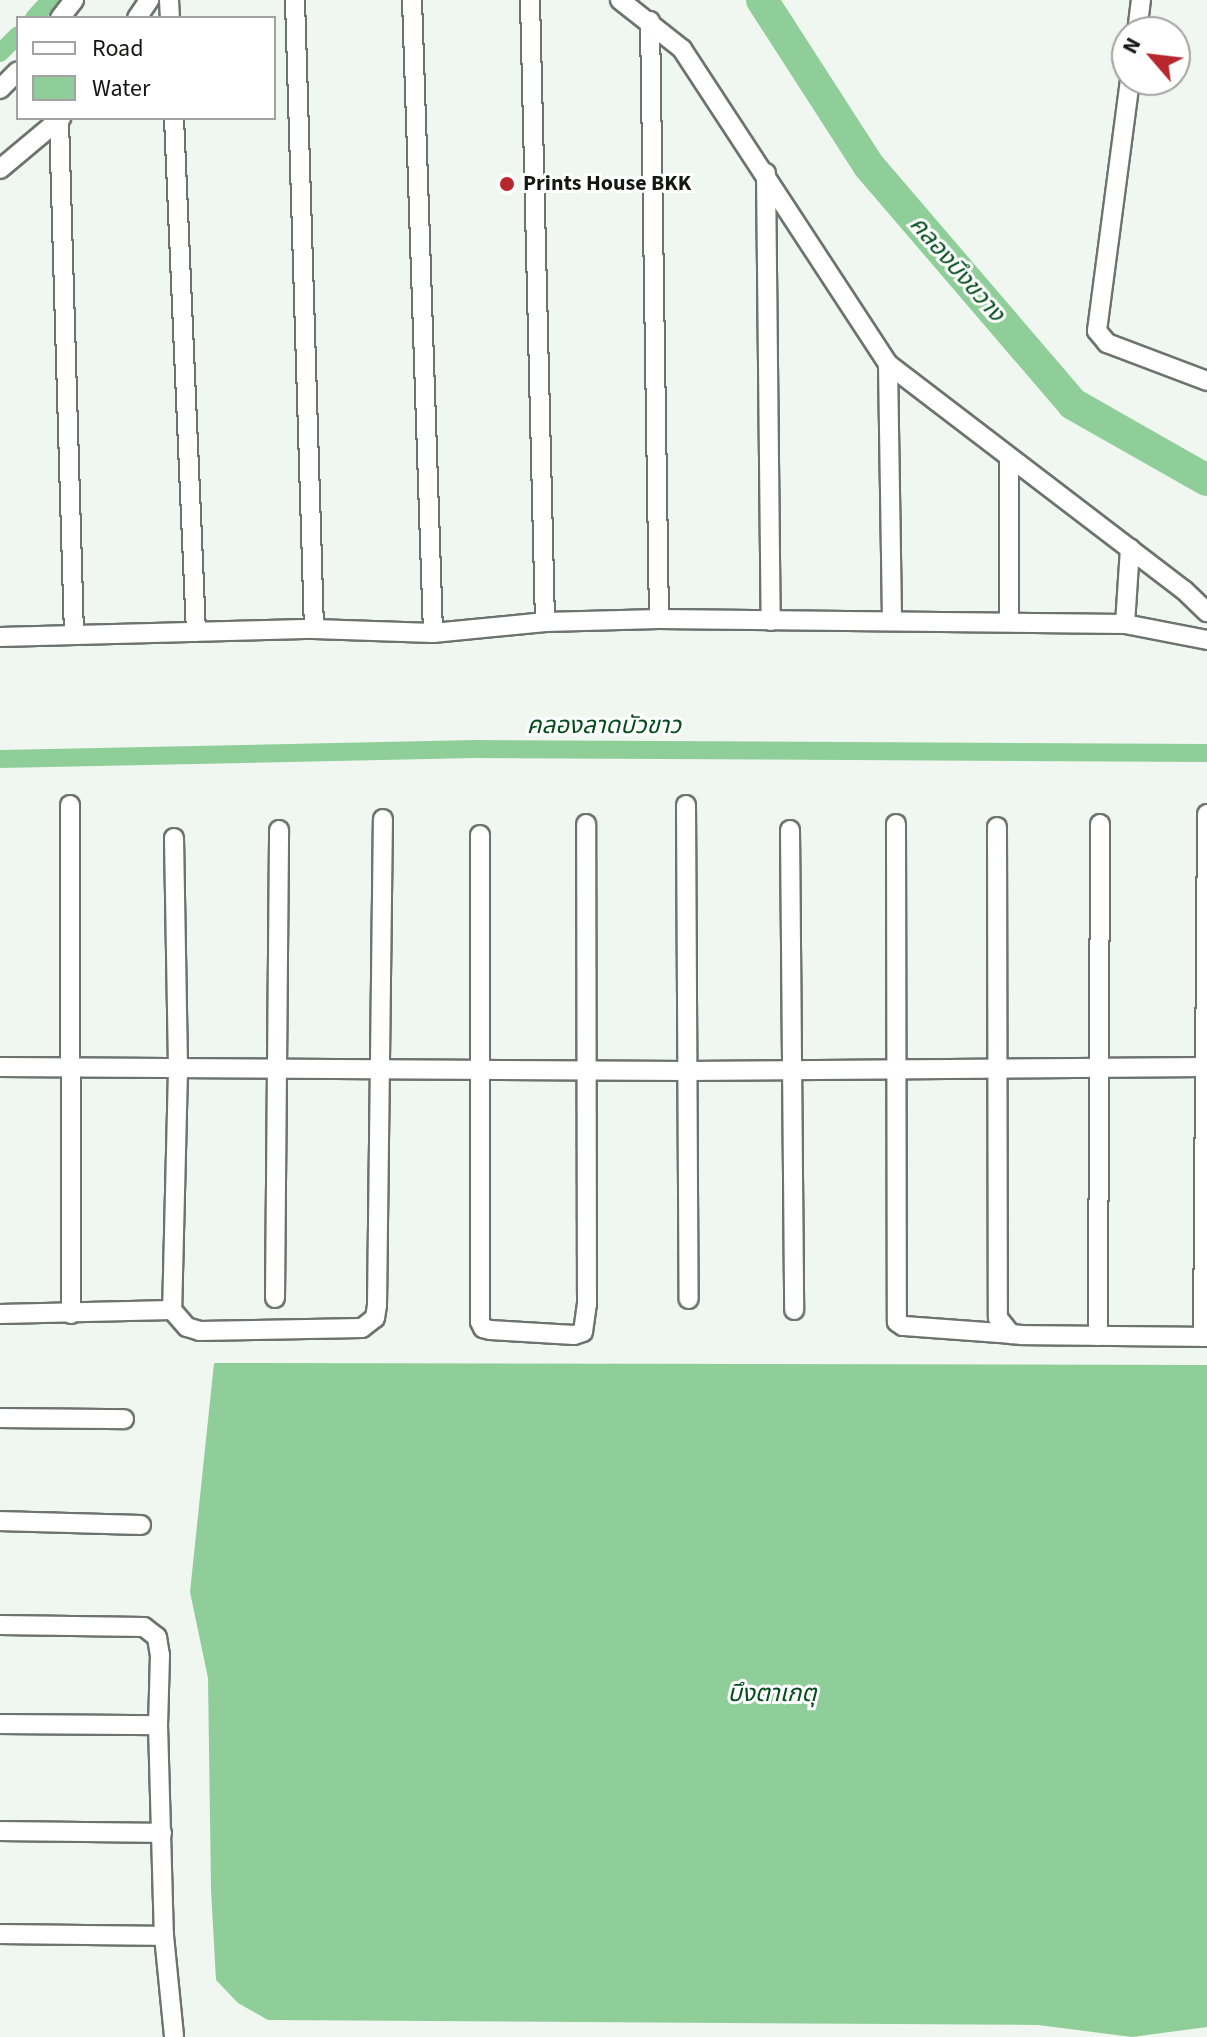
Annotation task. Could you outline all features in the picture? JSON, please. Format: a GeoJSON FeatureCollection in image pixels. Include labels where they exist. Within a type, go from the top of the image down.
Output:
{"type":"FeatureCollection","features":[{"type":"Feature","properties":{"kind":"street"},"geometry":{"type":"LineString","coordinates":[[62,16],[74,0]]}},
{"type":"Feature","properties":{"kind":"street"},"geometry":{"type":"LineString","coordinates":[[295,0],[314,629]]}},
{"type":"Feature","properties":{"kind":"street"},"geometry":{"type":"LineString","coordinates":[[412,0],[433,633]]}},
{"type":"Feature","properties":{"kind":"street"},"geometry":{"type":"LineString","coordinates":[[530,0],[545,622]]}},
{"type":"Feature","properties":{"kind":"street"},"geometry":{"type":"LineString","coordinates":[[620,0],[682,49],[766,173],[888,364],[1130,548],[1207,612]]}},
{"type":"Feature","properties":{"kind":"street"},"geometry":{"type":"LineString","coordinates":[[650,21],[659,619]]}},
{"type":"Feature","properties":{"kind":"street"},"geometry":{"type":"LineString","coordinates":[[0,89],[16,73]]}},
{"type":"Feature","properties":{"kind":"street"},"geometry":{"type":"LineString","coordinates":[[1128,96],[1097,331],[1107,343],[1207,381]]}},
{"type":"Feature","properties":{"kind":"street"},"geometry":{"type":"LineString","coordinates":[[0,169],[59,120]]}},
{"type":"Feature","properties":{"kind":"street"},"geometry":{"type":"LineString","coordinates":[[60,120],[74,635]]}},
{"type":"Feature","properties":{"kind":"street"},"geometry":{"type":"LineString","coordinates":[[174,120],[196,632]]}},
{"type":"Feature","properties":{"kind":"street"},"geometry":{"type":"LineString","coordinates":[[766,173],[771,621]]}},
{"type":"Feature","properties":{"kind":"street"},"geometry":{"type":"LineString","coordinates":[[888,364],[892,621]]}},
{"type":"Feature","properties":{"kind":"street"},"geometry":{"type":"LineString","coordinates":[[1009,457],[1009,621]]}},
{"type":"Feature","properties":{"kind":"street"},"geometry":{"type":"LineString","coordinates":[[1125,624],[1130,548]]}},
{"type":"Feature","properties":{"kind":"street"},"geometry":{"type":"LineString","coordinates":[[0,637],[314,629],[433,633],[545,622],[659,619],[1125,624],[1207,640]]}},
{"type":"Feature","properties":{"kind":"street"},"geometry":{"type":"LineString","coordinates":[[70,805],[71,1314]]}},
{"type":"Feature","properties":{"kind":"street"},"geometry":{"type":"LineString","coordinates":[[686,805],[689,1299]]}},
{"type":"Feature","properties":{"kind":"street"},"geometry":{"type":"LineString","coordinates":[[896,824],[894,1067],[897,1322],[903,1326],[1011,1334],[1205,1337],[1207,814]]}},
{"type":"Feature","properties":{"kind":"street"},"geometry":{"type":"LineString","coordinates":[[174,838],[178,1070],[172,1310],[187,1327],[200,1331],[362,1328],[371,1324],[377,1305],[383,819]]}},
{"type":"Feature","properties":{"kind":"street"},"geometry":{"type":"LineString","coordinates":[[480,835],[480,1322],[483,1328],[490,1330],[574,1335],[583,1332],[587,1304],[584,1070],[586,824]]}},
{"type":"Feature","properties":{"kind":"street"},"geometry":{"type":"LineString","coordinates":[[1098,1336],[1100,824]]}},
{"type":"Feature","properties":{"kind":"street"},"geometry":{"type":"LineString","coordinates":[[997,827],[995,1067],[998,1318],[1011,1334]]}},
{"type":"Feature","properties":{"kind":"street"},"geometry":{"type":"LineString","coordinates":[[275,1298],[279,830]]}},
{"type":"Feature","properties":{"kind":"street"},"geometry":{"type":"LineString","coordinates":[[790,830],[794,1310]]}},
{"type":"Feature","properties":{"kind":"street"},"geometry":{"type":"LineString","coordinates":[[0,1067],[687,1071],[894,1067],[1205,1067]]}},
{"type":"Feature","properties":{"kind":"street"},"geometry":{"type":"LineString","coordinates":[[0,1314],[172,1310]]}},
{"type":"Feature","properties":{"kind":"street"},"geometry":{"type":"LineString","coordinates":[[0,1418],[124,1419]]}},
{"type":"Feature","properties":{"kind":"street"},"geometry":{"type":"LineString","coordinates":[[0,1521],[141,1525]]}},
{"type":"Feature","properties":{"kind":"street"},"geometry":{"type":"LineString","coordinates":[[0,1625],[134,1626],[152,1630],[160,1655],[158,1725],[164,1936],[174,2037]]}},
{"type":"Feature","properties":{"kind":"street"},"geometry":{"type":"LineString","coordinates":[[0,1724],[158,1725]]}},
{"type":"Feature","properties":{"kind":"street"},"geometry":{"type":"LineString","coordinates":[[0,1831],[162,1833]]}},
{"type":"Feature","properties":{"kind":"street"},"geometry":{"type":"LineString","coordinates":[[0,1934],[164,1936]]}},
{"type":"Feature","properties":{"kind":"water","name":"บึงตาเกตุ"},"geometry":{"type":"Polygon","coordinates":[[[214,1363],[1207,1365],[1207,2027],[1132,2037],[1038,2025],[268,2020],[238,2003],[216,1980],[211,1890],[208,1678],[190,1592],[214,1363]]]}},
{"type":"Feature","properties":{"kind":"waterway"},"geometry":{"type":"LineString","coordinates":[[36,16],[50,0]]}},
{"type":"Feature","properties":{"kind":"waterway","name":"คลองบึงขวาง"},"geometry":{"type":"LineString","coordinates":[[762,0],[869,166],[1073,404],[1207,480]]}},
{"type":"Feature","properties":{"kind":"waterway"},"geometry":{"type":"LineString","coordinates":[[0,53],[16,37]]}},
{"type":"Feature","properties":{"kind":"waterway","name":"คลองลาดบัวขาว"},"geometry":{"type":"LineString","coordinates":[[0,759],[475,749],[1207,753]]}},
{"type":"Feature","properties":{"kind":"place","name":"Prints House BKK"},"geometry":{"type":"Point","coordinates":[507,184]}}]}
